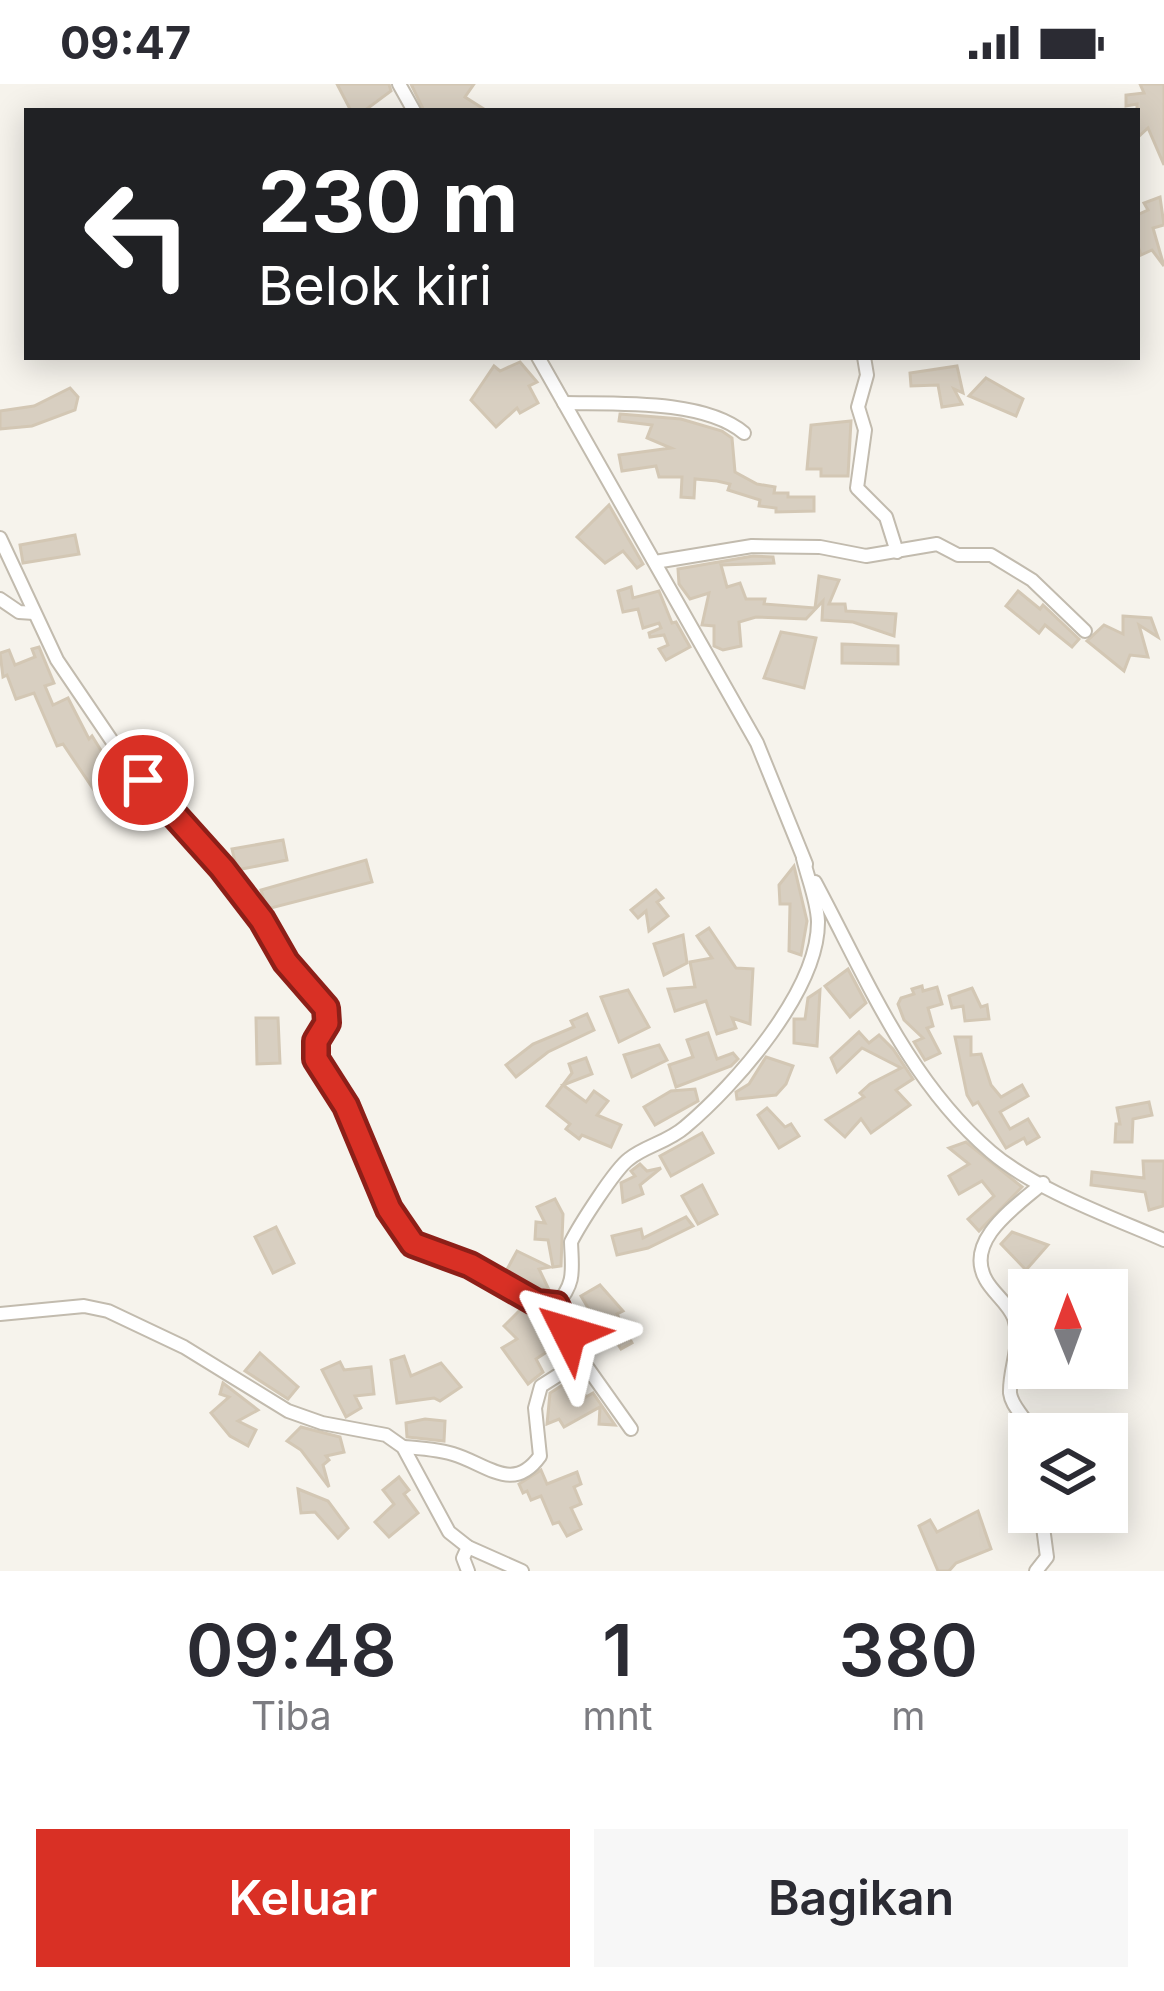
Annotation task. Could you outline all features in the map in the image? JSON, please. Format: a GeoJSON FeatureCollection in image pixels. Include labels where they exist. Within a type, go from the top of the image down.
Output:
{"type":"FeatureCollection","features":[{"type":"Feature","properties":{"kind":"street"},"geometry":{"type":"LineString","coordinates":[[540,360],[757,743],[802,858],[896,1040],[952,1113],[992,1154],[1164,1240]]}},
{"type":"Feature","properties":{"kind":"street"},"geometry":{"type":"LineString","coordinates":[[865,360],[867,375],[858,407],[866,430],[857,488],[886,517],[897,552]]}},
{"type":"Feature","properties":{"kind":"street"},"geometry":{"type":"LineString","coordinates":[[564,403],[670,408],[729,421],[745,433]]}},
{"type":"Feature","properties":{"kind":"street"},"geometry":{"type":"LineString","coordinates":[[0,538],[57,660],[116,747],[222,868],[262,920],[286,962],[326,1008],[327,1023],[316,1041],[316,1059],[346,1106],[389,1209],[413,1244],[470,1265],[537,1303],[556,1305]]}},
{"type":"Feature","properties":{"kind":"street"},"geometry":{"type":"LineString","coordinates":[[655,562],[752,546],[820,547],[866,556],[938,544],[958,555],[989,554],[1032,580],[1085,632]]}},
{"type":"Feature","properties":{"kind":"street"},"geometry":{"type":"LineString","coordinates":[[0,599],[19,612],[34,613]]}},
{"type":"Feature","properties":{"kind":"street"},"geometry":{"type":"LineString","coordinates":[[556,1305],[575,1276],[571,1242],[623,1164],[684,1128],[733,1080],[760,1049],[797,986],[813,953],[818,925],[802,858]]}},
{"type":"Feature","properties":{"kind":"street"},"geometry":{"type":"LineString","coordinates":[[1020,1413],[1010,1390],[1016,1354],[1014,1318],[986,1282],[982,1247],[997,1224],[1043,1183]]}},
{"type":"Feature","properties":{"kind":"street"},"geometry":{"type":"LineString","coordinates":[[556,1305],[582,1360],[632,1429]]}},
{"type":"Feature","properties":{"kind":"street"},"geometry":{"type":"LineString","coordinates":[[0,1314],[84,1306],[108,1311],[184,1347],[288,1411],[386,1435],[403,1448],[449,1532],[522,1571]]}},
{"type":"Feature","properties":{"kind":"street"},"geometry":{"type":"LineString","coordinates":[[403,1448],[455,1454],[502,1478],[520,1474],[540,1456],[535,1408],[541,1387],[582,1360]]}},
{"type":"Feature","properties":{"kind":"street"},"geometry":{"type":"LineString","coordinates":[[1036,1571],[1047,1557],[1044,1533]]}},
{"type":"Feature","properties":{"kind":"street"},"geometry":{"type":"LineString","coordinates":[[468,1546],[463,1558],[468,1571]]}},
{"type":"Feature","properties":{"kind":"building"},"geometry":{"type":"Polygon","coordinates":[[[337,84],[389,84],[391,91],[368,108],[349,108],[337,84]]]}},
{"type":"Feature","properties":{"kind":"building"},"geometry":{"type":"Polygon","coordinates":[[[411,84],[474,84],[465,97],[482,108],[423,108],[411,84]]]}},
{"type":"Feature","properties":{"kind":"building"},"geometry":{"type":"Polygon","coordinates":[[[1140,84],[1164,84],[1164,165],[1148,128],[1140,135],[1140,108],[1126,106],[1126,95],[1144,93],[1140,84]]]}},
{"type":"Feature","properties":{"kind":"building"},"geometry":{"type":"Polygon","coordinates":[[[1160,197],[1164,225],[1153,228],[1164,266],[1152,250],[1140,252],[1140,214],[1148,210],[1144,203],[1160,197]]]}},
{"type":"Feature","properties":{"kind":"building"},"geometry":{"type":"Polygon","coordinates":[[[520,362],[537,382],[529,386],[538,403],[520,413],[517,408],[496,427],[471,400],[494,366],[500,371],[520,362]]]}},
{"type":"Feature","properties":{"kind":"building"},"geometry":{"type":"Polygon","coordinates":[[[957,366],[963,393],[954,389],[962,404],[942,407],[938,385],[911,386],[910,373],[957,366]]]}},
{"type":"Feature","properties":{"kind":"building"},"geometry":{"type":"Polygon","coordinates":[[[986,378],[1023,399],[1016,416],[969,396],[986,378]]]}},
{"type":"Feature","properties":{"kind":"building"},"geometry":{"type":"Polygon","coordinates":[[[70,388],[78,397],[75,410],[32,426],[0,429],[0,411],[34,406],[70,388]]]}},
{"type":"Feature","properties":{"kind":"building"},"geometry":{"type":"Polygon","coordinates":[[[620,414],[681,419],[722,431],[732,438],[735,472],[775,487],[774,493],[814,497],[814,511],[776,512],[717,481],[695,479],[694,498],[681,497],[682,477],[659,477],[656,466],[622,471],[619,455],[671,448],[647,438],[652,425],[619,421],[620,414]]]}},
{"type":"Feature","properties":{"kind":"building"},"geometry":{"type":"Polygon","coordinates":[[[851,421],[848,476],[821,476],[821,469],[807,469],[811,425],[851,421]]]}},
{"type":"Feature","properties":{"kind":"building"},"geometry":{"type":"Polygon","coordinates":[[[609,505],[643,564],[637,568],[623,551],[605,563],[577,537],[609,505]]]}},
{"type":"Feature","properties":{"kind":"building"},"geometry":{"type":"Polygon","coordinates":[[[75,535],[79,554],[23,563],[20,545],[75,535]]]}},
{"type":"Feature","properties":{"kind":"building"},"geometry":{"type":"Polygon","coordinates":[[[773,557],[774,563],[721,565],[727,587],[740,583],[746,599],[815,608],[819,576],[839,580],[829,604],[845,604],[846,611],[896,614],[894,636],[853,622],[822,620],[823,601],[806,619],[756,617],[739,622],[741,646],[723,650],[714,646],[714,626],[702,625],[709,593],[690,599],[679,584],[678,569],[773,557]]]}},
{"type":"Feature","properties":{"kind":"building"},"geometry":{"type":"Polygon","coordinates":[[[631,587],[633,598],[659,591],[672,623],[676,622],[690,647],[666,660],[659,649],[668,645],[664,635],[650,637],[649,633],[661,628],[659,623],[643,628],[638,609],[623,612],[618,591],[631,587]]]}},
{"type":"Feature","properties":{"kind":"building"},"geometry":{"type":"Polygon","coordinates":[[[1018,591],[1040,609],[1043,605],[1079,639],[1072,647],[1045,625],[1039,633],[1006,606],[1018,591]]]}},
{"type":"Feature","properties":{"kind":"building"},"geometry":{"type":"Polygon","coordinates":[[[1123,616],[1151,618],[1158,637],[1139,625],[1148,657],[1130,655],[1124,671],[1087,641],[1104,625],[1123,634],[1123,616]]]}},
{"type":"Feature","properties":{"kind":"building"},"geometry":{"type":"Polygon","coordinates":[[[781,632],[816,638],[804,688],[764,678],[781,632]]]}},
{"type":"Feature","properties":{"kind":"building"},"geometry":{"type":"Polygon","coordinates":[[[842,644],[898,646],[898,664],[842,663],[842,644]]]}},
{"type":"Feature","properties":{"kind":"building"},"geometry":{"type":"Polygon","coordinates":[[[39,647],[54,683],[45,686],[53,705],[68,698],[89,739],[92,736],[115,773],[123,793],[104,805],[63,744],[57,746],[34,693],[16,699],[7,675],[3,677],[0,653],[9,650],[15,665],[35,657],[32,649],[39,647]]]}},
{"type":"Feature","properties":{"kind":"building"},"geometry":{"type":"Polygon","coordinates":[[[283,840],[287,860],[237,870],[232,849],[283,840]]]}},
{"type":"Feature","properties":{"kind":"building"},"geometry":{"type":"Polygon","coordinates":[[[366,860],[372,882],[267,909],[261,890],[366,860]]]}},
{"type":"Feature","properties":{"kind":"building"},"geometry":{"type":"Polygon","coordinates":[[[794,866],[807,921],[801,955],[789,951],[790,904],[780,904],[779,885],[794,866]]]}},
{"type":"Feature","properties":{"kind":"building"},"geometry":{"type":"Polygon","coordinates":[[[656,890],[663,898],[657,902],[668,916],[649,931],[646,911],[638,918],[631,910],[656,890]]]}},
{"type":"Feature","properties":{"kind":"building"},"geometry":{"type":"Polygon","coordinates":[[[709,928],[736,968],[753,969],[750,1024],[732,1018],[736,1028],[717,1034],[706,1001],[675,1011],[668,989],[695,987],[690,962],[712,958],[697,936],[709,928]]]}},
{"type":"Feature","properties":{"kind":"building"},"geometry":{"type":"Polygon","coordinates":[[[683,935],[687,963],[664,975],[654,944],[683,935]]]}},
{"type":"Feature","properties":{"kind":"building"},"geometry":{"type":"Polygon","coordinates":[[[848,969],[866,1003],[850,1017],[825,986],[848,969]]]}},
{"type":"Feature","properties":{"kind":"building"},"geometry":{"type":"Polygon","coordinates":[[[922,986],[923,991],[937,987],[942,1004],[928,1008],[933,1026],[927,1028],[940,1053],[925,1060],[914,1042],[923,1038],[904,1020],[898,1004],[922,986]]]}},
{"type":"Feature","properties":{"kind":"building"},"geometry":{"type":"Polygon","coordinates":[[[972,988],[981,1007],[987,1005],[989,1019],[965,1021],[963,1006],[952,1008],[949,996],[972,988]]]}},
{"type":"Feature","properties":{"kind":"building"},"geometry":{"type":"Polygon","coordinates":[[[628,990],[649,1027],[619,1042],[601,997],[628,990]]]}},
{"type":"Feature","properties":{"kind":"building"},"geometry":{"type":"Polygon","coordinates":[[[820,990],[817,1046],[794,1043],[794,1019],[805,1019],[808,998],[820,990]]]}},
{"type":"Feature","properties":{"kind":"building"},"geometry":{"type":"Polygon","coordinates":[[[587,1014],[594,1030],[548,1052],[516,1077],[506,1065],[533,1044],[574,1027],[571,1021],[587,1014]]]}},
{"type":"Feature","properties":{"kind":"building"},"geometry":{"type":"Polygon","coordinates":[[[256,1018],[278,1018],[280,1063],[257,1064],[256,1018]]]}},
{"type":"Feature","properties":{"kind":"building"},"geometry":{"type":"Polygon","coordinates":[[[859,1032],[869,1043],[879,1035],[893,1049],[913,1079],[896,1090],[910,1105],[871,1133],[861,1119],[845,1137],[826,1120],[864,1097],[860,1093],[870,1084],[901,1068],[862,1048],[837,1072],[831,1058],[859,1032]]]}},
{"type":"Feature","properties":{"kind":"building"},"geometry":{"type":"Polygon","coordinates":[[[708,1033],[717,1059],[733,1053],[738,1059],[676,1087],[669,1065],[693,1057],[687,1040],[708,1033]]]}},
{"type":"Feature","properties":{"kind":"building"},"geometry":{"type":"Polygon","coordinates":[[[955,1037],[971,1037],[971,1055],[981,1054],[991,1085],[1001,1097],[1022,1085],[1028,1096],[1000,1112],[1010,1129],[1028,1119],[1039,1137],[1027,1144],[1024,1138],[1006,1148],[978,1102],[973,1105],[967,1095],[955,1037]]]}},
{"type":"Feature","properties":{"kind":"building"},"geometry":{"type":"Polygon","coordinates":[[[659,1045],[667,1060],[632,1077],[624,1055],[659,1045]]]}},
{"type":"Feature","properties":{"kind":"building"},"geometry":{"type":"Polygon","coordinates":[[[766,1057],[793,1066],[786,1084],[776,1095],[737,1099],[736,1092],[749,1084],[766,1057]]]}},
{"type":"Feature","properties":{"kind":"building"},"geometry":{"type":"Polygon","coordinates":[[[586,1058],[592,1074],[563,1085],[586,1102],[594,1091],[608,1101],[597,1115],[621,1125],[611,1147],[582,1135],[579,1139],[566,1129],[570,1124],[547,1106],[572,1073],[569,1064],[586,1058]]]}},
{"type":"Feature","properties":{"kind":"building"},"geometry":{"type":"Polygon","coordinates":[[[695,1089],[698,1101],[655,1125],[644,1107],[671,1091],[695,1089]]]}},
{"type":"Feature","properties":{"kind":"building"},"geometry":{"type":"Polygon","coordinates":[[[1149,1102],[1152,1115],[1133,1119],[1132,1142],[1115,1142],[1116,1124],[1120,1124],[1117,1108],[1149,1102]]]}},
{"type":"Feature","properties":{"kind":"building"},"geometry":{"type":"Polygon","coordinates":[[[767,1108],[785,1127],[791,1124],[799,1136],[779,1148],[758,1115],[767,1108]]]}},
{"type":"Feature","properties":{"kind":"building"},"geometry":{"type":"Polygon","coordinates":[[[702,1133],[713,1153],[671,1176],[660,1156],[702,1133]]]}},
{"type":"Feature","properties":{"kind":"building"},"geometry":{"type":"Polygon","coordinates":[[[966,1142],[1022,1187],[979,1231],[968,1219],[994,1196],[982,1181],[959,1194],[949,1176],[969,1164],[949,1148],[966,1142]]]}},
{"type":"Feature","properties":{"kind":"building"},"geometry":{"type":"Polygon","coordinates":[[[1143,1161],[1164,1161],[1163,1206],[1149,1210],[1145,1192],[1091,1185],[1092,1172],[1144,1178],[1143,1161]]]}},
{"type":"Feature","properties":{"kind":"building"},"geometry":{"type":"Polygon","coordinates":[[[640,1164],[647,1171],[661,1168],[640,1185],[643,1194],[623,1202],[621,1183],[635,1176],[631,1171],[640,1164]]]}},
{"type":"Feature","properties":{"kind":"building"},"geometry":{"type":"Polygon","coordinates":[[[702,1185],[717,1214],[698,1224],[682,1196],[702,1185]]]}},
{"type":"Feature","properties":{"kind":"building"},"geometry":{"type":"Polygon","coordinates":[[[555,1199],[563,1214],[561,1266],[553,1267],[548,1240],[535,1239],[536,1222],[545,1223],[537,1207],[555,1199]]]}},
{"type":"Feature","properties":{"kind":"building"},"geometry":{"type":"Polygon","coordinates":[[[686,1217],[693,1226],[648,1248],[617,1255],[612,1236],[641,1229],[643,1238],[686,1217]]]}},
{"type":"Feature","properties":{"kind":"building"},"geometry":{"type":"Polygon","coordinates":[[[276,1227],[294,1263],[273,1273],[255,1237],[276,1227]]]}},
{"type":"Feature","properties":{"kind":"building"},"geometry":{"type":"Polygon","coordinates":[[[1012,1232],[1048,1245],[1025,1269],[1001,1244],[1012,1232]]]}},
{"type":"Feature","properties":{"kind":"building"},"geometry":{"type":"Polygon","coordinates":[[[517,1251],[550,1267],[539,1269],[551,1294],[505,1273],[517,1251]]]}},
{"type":"Feature","properties":{"kind":"building"},"geometry":{"type":"Polygon","coordinates":[[[600,1285],[623,1311],[617,1314],[632,1343],[621,1349],[608,1329],[585,1342],[578,1326],[594,1318],[581,1296],[600,1285]]]}},
{"type":"Feature","properties":{"kind":"building"},"geometry":{"type":"Polygon","coordinates":[[[521,1309],[559,1344],[536,1359],[543,1372],[528,1384],[502,1348],[517,1339],[504,1326],[521,1309]]]}},
{"type":"Feature","properties":{"kind":"building"},"geometry":{"type":"Polygon","coordinates":[[[260,1353],[298,1387],[288,1399],[245,1371],[260,1353]]]}},
{"type":"Feature","properties":{"kind":"building"},"geometry":{"type":"Polygon","coordinates":[[[404,1356],[411,1376],[441,1363],[461,1387],[440,1401],[397,1403],[391,1360],[404,1356]]]}},
{"type":"Feature","properties":{"kind":"building"},"geometry":{"type":"Polygon","coordinates":[[[340,1362],[344,1370],[371,1367],[374,1394],[355,1396],[361,1408],[346,1417],[322,1370],[340,1362]]]}},
{"type":"Feature","properties":{"kind":"building"},"geometry":{"type":"Polygon","coordinates":[[[575,1377],[586,1397],[593,1393],[615,1425],[599,1424],[600,1407],[564,1427],[559,1419],[547,1424],[550,1393],[575,1377]]]}},
{"type":"Feature","properties":{"kind":"building"},"geometry":{"type":"Polygon","coordinates":[[[223,1383],[258,1410],[238,1421],[256,1430],[248,1446],[230,1436],[211,1413],[229,1397],[220,1394],[223,1383]]]}},
{"type":"Feature","properties":{"kind":"building"},"geometry":{"type":"Polygon","coordinates":[[[445,1421],[444,1441],[407,1437],[406,1423],[445,1421]]]}},
{"type":"Feature","properties":{"kind":"building"},"geometry":{"type":"Polygon","coordinates":[[[301,1427],[340,1437],[344,1452],[326,1456],[329,1460],[323,1465],[329,1487],[301,1450],[287,1441],[301,1427]]]}},
{"type":"Feature","properties":{"kind":"building"},"geometry":{"type":"Polygon","coordinates":[[[541,1470],[547,1484],[577,1472],[581,1484],[574,1487],[581,1504],[571,1508],[581,1529],[567,1536],[559,1522],[553,1524],[541,1496],[531,1500],[527,1491],[523,1493],[519,1484],[541,1470]]]}},
{"type":"Feature","properties":{"kind":"building"},"geometry":{"type":"Polygon","coordinates":[[[399,1477],[418,1513],[389,1537],[375,1522],[394,1504],[383,1490],[399,1477]]]}},
{"type":"Feature","properties":{"kind":"building"},"geometry":{"type":"Polygon","coordinates":[[[298,1489],[328,1501],[348,1528],[338,1538],[315,1512],[301,1513],[298,1489]]]}},
{"type":"Feature","properties":{"kind":"building"},"geometry":{"type":"Polygon","coordinates":[[[978,1511],[991,1549],[956,1563],[949,1571],[938,1571],[919,1526],[930,1520],[937,1532],[978,1511]]]}},
{"type":"Feature","properties":{"kind":"route"},"geometry":{"type":"LineString","coordinates":[[143,780],[222,868],[262,920],[286,962],[326,1008],[327,1023],[316,1041],[316,1059],[346,1106],[389,1209],[413,1244],[470,1265],[537,1303],[556,1305],[569,1333]]}}]}
